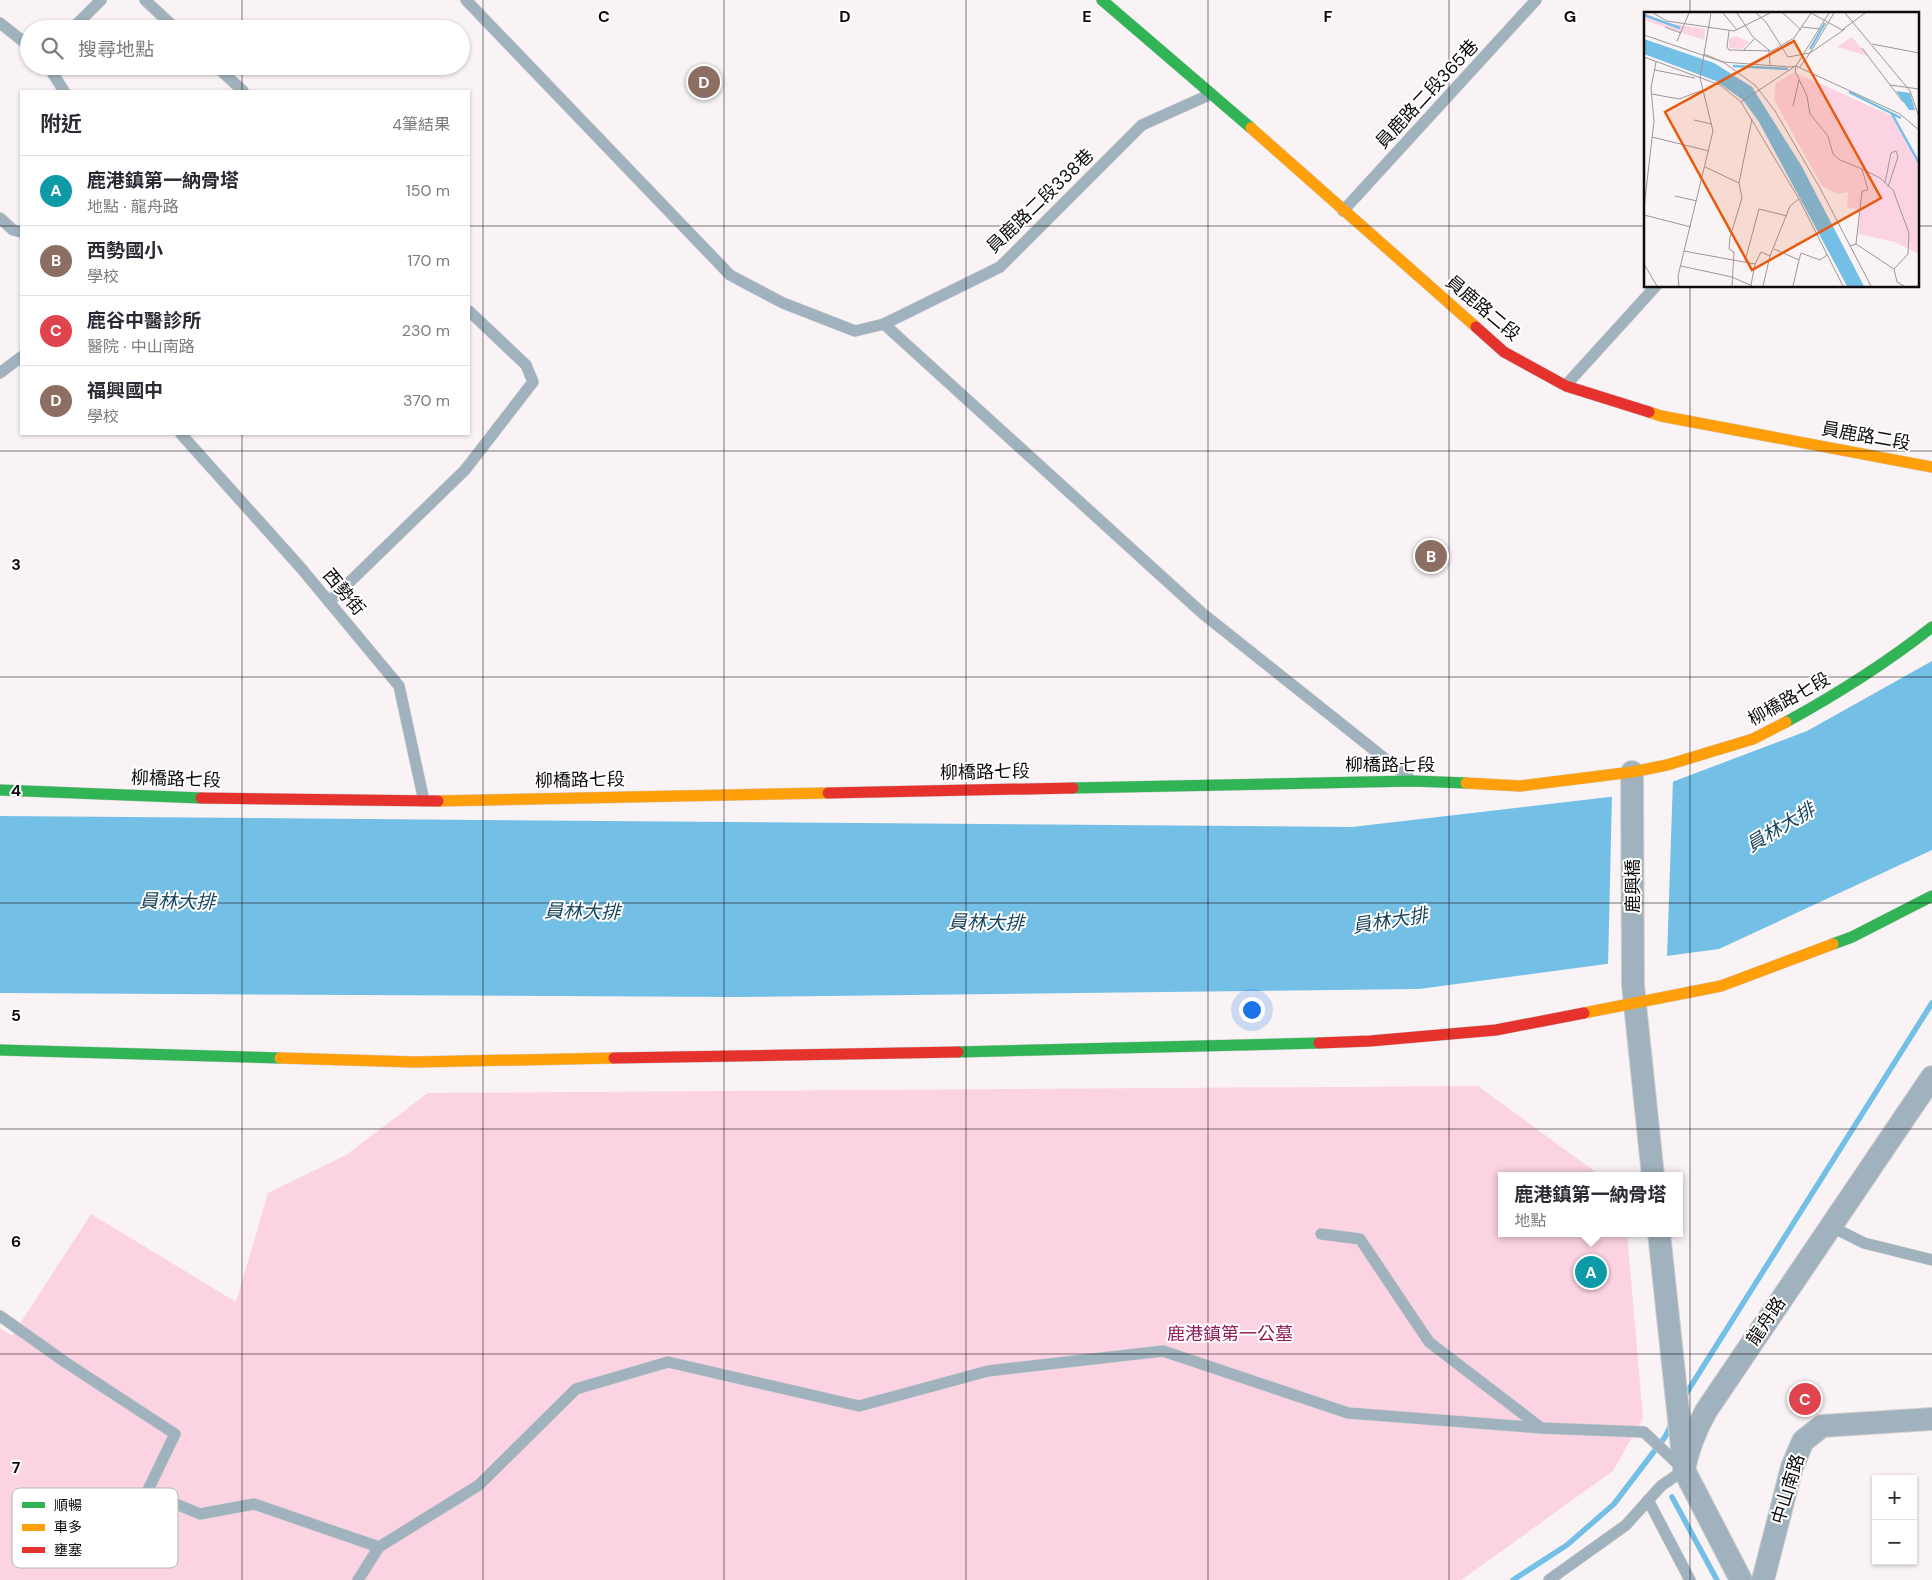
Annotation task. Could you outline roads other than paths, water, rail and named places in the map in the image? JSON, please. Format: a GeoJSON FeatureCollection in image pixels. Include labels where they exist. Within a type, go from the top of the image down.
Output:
{"type":"FeatureCollection","features":[{"type":"Feature","properties":{"kind":"main road","name":"員鹿路二段"},"geometry":{"type":"LineString","coordinates":[[1102,0],[1212,93],[1342,211],[1504,352],[1566,386],[1661,416],[1932,467]]}},
{"type":"Feature","properties":{"kind":"main road","name":"柳橋路七段"},"geometry":{"type":"LineString","coordinates":[[0,790],[217,799],[424,801],[1414,781],[1520,786],[1632,780],[1667,765],[1754,739],[1834,696],[1895,656],[1932,627]]}},
{"type":"Feature","properties":{"kind":"main road"},"geometry":{"type":"LineString","coordinates":[[0,1050],[415,1062],[1247,1046],[1370,1041],[1496,1030],[1634,994],[1720,986],[1852,937],[1932,896]]}},
{"type":"Feature","properties":{"kind":"street","name":"鹿興橋"},"geometry":{"type":"LineString","coordinates":[[1632,780],[1634,994],[1653,1172]]}},
{"type":"Feature","properties":{"kind":"street","name":"龍舟路"},"geometry":{"type":"LineString","coordinates":[[1679,1466],[1706,1411],[1932,1077]]}},
{"type":"Feature","properties":{"kind":"street"},"geometry":{"type":"LineString","coordinates":[[1659,1237],[1679,1466],[1741,1580]]}},
{"type":"Feature","properties":{"kind":"street","name":"中山南路"},"geometry":{"type":"LineString","coordinates":[[1762,1580],[1792,1467],[1803,1441],[1822,1426],[1932,1419]]}},
{"type":"Feature","properties":{"kind":"lane"},"geometry":{"type":"LineString","coordinates":[[81,20],[101,0]]}},
{"type":"Feature","properties":{"kind":"lane"},"geometry":{"type":"LineString","coordinates":[[145,0],[166,20]]}},
{"type":"Feature","properties":{"kind":"lane","name":"員鹿路二段338巷"},"geometry":{"type":"LineString","coordinates":[[466,0],[730,275],[783,303],[855,331],[884,324],[1000,267],[1142,125],[1212,93]]}},
{"type":"Feature","properties":{"kind":"lane","name":"員鹿路二段365巷"},"geometry":{"type":"LineString","coordinates":[[1342,211],[1536,0]]}},
{"type":"Feature","properties":{"kind":"lane"},"geometry":{"type":"LineString","coordinates":[[0,23],[20,39]]}},
{"type":"Feature","properties":{"kind":"lane"},"geometry":{"type":"LineString","coordinates":[[54,75],[63,90]]}},
{"type":"Feature","properties":{"kind":"lane"},"geometry":{"type":"LineString","coordinates":[[226,75],[242,90]]}},
{"type":"Feature","properties":{"kind":"lane"},"geometry":{"type":"LineString","coordinates":[[0,218],[13,230],[20,232]]}},
{"type":"Feature","properties":{"kind":"lane"},"geometry":{"type":"LineString","coordinates":[[1566,386],[1654,288]]}},
{"type":"Feature","properties":{"kind":"lane"},"geometry":{"type":"LineString","coordinates":[[329,602],[465,470],[533,382],[526,365],[470,313]]}},
{"type":"Feature","properties":{"kind":"lane"},"geometry":{"type":"LineString","coordinates":[[884,324],[1202,613],[1414,781]]}},
{"type":"Feature","properties":{"kind":"lane"},"geometry":{"type":"LineString","coordinates":[[0,373],[20,358]]}},
{"type":"Feature","properties":{"kind":"lane","name":"西勢街"},"geometry":{"type":"LineString","coordinates":[[182,435],[301,568],[399,686],[424,801]]}},
{"type":"Feature","properties":{"kind":"lane"},"geometry":{"type":"LineString","coordinates":[[1830,1226],[1864,1243],[1932,1260]]}},
{"type":"Feature","properties":{"kind":"lane"},"geometry":{"type":"LineString","coordinates":[[1321,1234],[1360,1239],[1429,1342],[1541,1428]]}},
{"type":"Feature","properties":{"kind":"lane"},"geometry":{"type":"LineString","coordinates":[[0,1316],[65,1362],[175,1434],[149,1488]]}},
{"type":"Feature","properties":{"kind":"lane"},"geometry":{"type":"LineString","coordinates":[[358,1580],[379,1547],[479,1486],[576,1389],[668,1362],[859,1406],[988,1371],[1163,1351],[1348,1413],[1541,1428],[1644,1432],[1679,1466],[1626,1525],[1549,1580]]}},
{"type":"Feature","properties":{"kind":"lane"},"geometry":{"type":"LineString","coordinates":[[1648,1500],[1690,1580]]}},
{"type":"Feature","properties":{"kind":"lane"},"geometry":{"type":"LineString","coordinates":[[178,1505],[200,1514],[254,1504],[379,1547]]}},
{"type":"Feature","properties":{"kind":"water","name":"員林大排"},"geometry":{"type":"Polygon","coordinates":[[[1932,661],[1932,850],[1719,949],[1419,989],[732,997],[0,993],[0,816],[1352,827],[1643,793],[1807,731],[1932,661]]]}},
{"type":"Feature","properties":{"kind":"waterway"},"geometry":{"type":"LineString","coordinates":[[1684,1397],[1932,1003]]}},
{"type":"Feature","properties":{"kind":"waterway"},"geometry":{"type":"LineString","coordinates":[[1513,1580],[1567,1545],[1614,1504],[1665,1437],[1672,1423]]}},
{"type":"Feature","properties":{"kind":"waterway"},"geometry":{"type":"LineString","coordinates":[[1672,1497],[1717,1580]]}},
{"type":"Feature","properties":{"kind":"place","name":"福興國中"},"geometry":{"type":"Point","coordinates":[704,82]}},
{"type":"Feature","properties":{"kind":"place","name":"西勢國小"},"geometry":{"type":"Point","coordinates":[1431,556]}},
{"type":"Feature","properties":{"kind":"place","name":"鹿港鎮第一納骨塔"},"geometry":{"type":"Point","coordinates":[1591,1272]}},
{"type":"Feature","properties":{"kind":"place","name":"鹿谷中醫診所"},"geometry":{"type":"Point","coordinates":[1805,1399]}},
{"type":"Feature","properties":{"kind":"park label","name":"鹿港鎮第一公墓"},"geometry":{"type":"Point","coordinates":[1230,1334]}}]}
